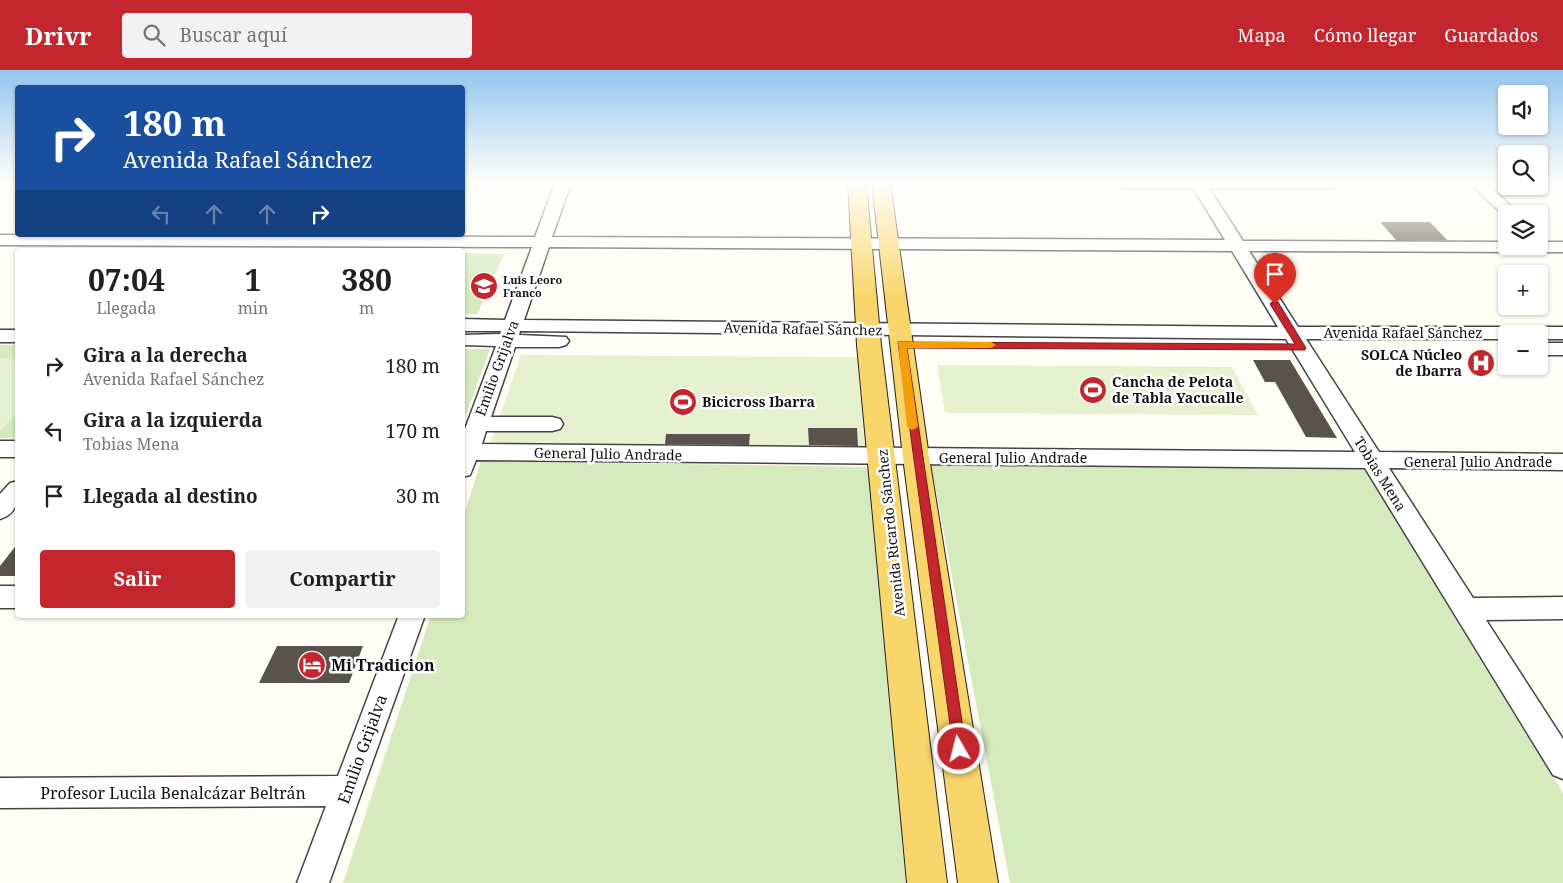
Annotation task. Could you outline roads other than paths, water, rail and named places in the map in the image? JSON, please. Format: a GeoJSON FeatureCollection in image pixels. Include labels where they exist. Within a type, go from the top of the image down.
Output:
{"type":"FeatureCollection","features":[{"type":"Feature","properties":{"kind":"main road","name":"Avenida Ricardo Sánchez"},"geometry":{"type":"LineString","coordinates":[[860,221],[869,337],[927,883]]}},
{"type":"Feature","properties":{"kind":"main road"},"geometry":{"type":"LineString","coordinates":[[886,221],[916,457],[978,883]]}},
{"type":"Feature","properties":{"kind":"street","name":"Emilio Grijalva"},"geometry":{"type":"LineString","coordinates":[[465,454],[511,332],[548,221]]}},
{"type":"Feature","properties":{"kind":"street","name":"Tobias Mena"},"geometry":{"type":"LineString","coordinates":[[1221,221],[1298,340],[1371,461],[1563,765]]}},
{"type":"Feature","properties":{"kind":"street"},"geometry":{"type":"LineString","coordinates":[[0,240],[1237,246],[1550,244],[1563,262]]}},
{"type":"Feature","properties":{"kind":"street"},"geometry":{"type":"LineString","coordinates":[[0,324],[15,324]]}},
{"type":"Feature","properties":{"kind":"street","name":"Avenida Rafael Sánchez"},"geometry":{"type":"LineString","coordinates":[[465,324],[511,332],[869,337],[1561,340]]}},
{"type":"Feature","properties":{"kind":"street","name":"Avenida Rafael Sánchez"},"geometry":{"type":"LineString","coordinates":[[465,340],[511,332]]}},
{"type":"Feature","properties":{"kind":"street"},"geometry":{"type":"LineString","coordinates":[[0,336],[15,336]]}},
{"type":"Feature","properties":{"kind":"street","name":"Avenida Rafael Sánchez"},"geometry":{"type":"LineString","coordinates":[[1298,340],[1498,349]]}},
{"type":"Feature","properties":{"kind":"street","name":"Avenida Rafael Sánchez"},"geometry":{"type":"LineString","coordinates":[[1548,345],[1561,340]]}},
{"type":"Feature","properties":{"kind":"street"},"geometry":{"type":"LineString","coordinates":[[477,424],[552,424]]}},
{"type":"Feature","properties":{"kind":"street"},"geometry":{"type":"LineString","coordinates":[[0,449],[15,449]]}},
{"type":"Feature","properties":{"kind":"street","name":"General Julio Andrade"},"geometry":{"type":"LineString","coordinates":[[465,457],[916,457],[1563,462]]}},
{"type":"Feature","properties":{"kind":"street"},"geometry":{"type":"LineString","coordinates":[[0,510],[15,492]]}},
{"type":"Feature","properties":{"kind":"street"},"geometry":{"type":"LineString","coordinates":[[0,597],[15,597]]}},
{"type":"Feature","properties":{"kind":"street"},"geometry":{"type":"LineString","coordinates":[[1465,609],[1563,608]]}},
{"type":"Feature","properties":{"kind":"street","name":"Emilio Grijalva"},"geometry":{"type":"LineString","coordinates":[[313,883],[411,618]]}},
{"type":"Feature","properties":{"kind":"street","name":"Profesor Lucila Benalcázar Beltrán"},"geometry":{"type":"LineString","coordinates":[[0,793],[346,791]]}},
{"type":"Feature","properties":{"kind":"place","name":"Luis Leoro Franco"},"geometry":{"type":"Point","coordinates":[484,286]}},
{"type":"Feature","properties":{"kind":"place","name":"SOLCA Núcleo de Ibarra"},"geometry":{"type":"Point","coordinates":[1481,363]}},
{"type":"Feature","properties":{"kind":"place","name":"Cancha de Pelota de Tabla Yacucalle"},"geometry":{"type":"Point","coordinates":[1093,390]}},
{"type":"Feature","properties":{"kind":"place","name":"Bicicross Ibarra"},"geometry":{"type":"Point","coordinates":[683,402]}},
{"type":"Feature","properties":{"kind":"place","name":"Mi Tradicion"},"geometry":{"type":"Point","coordinates":[312,665]}}]}
